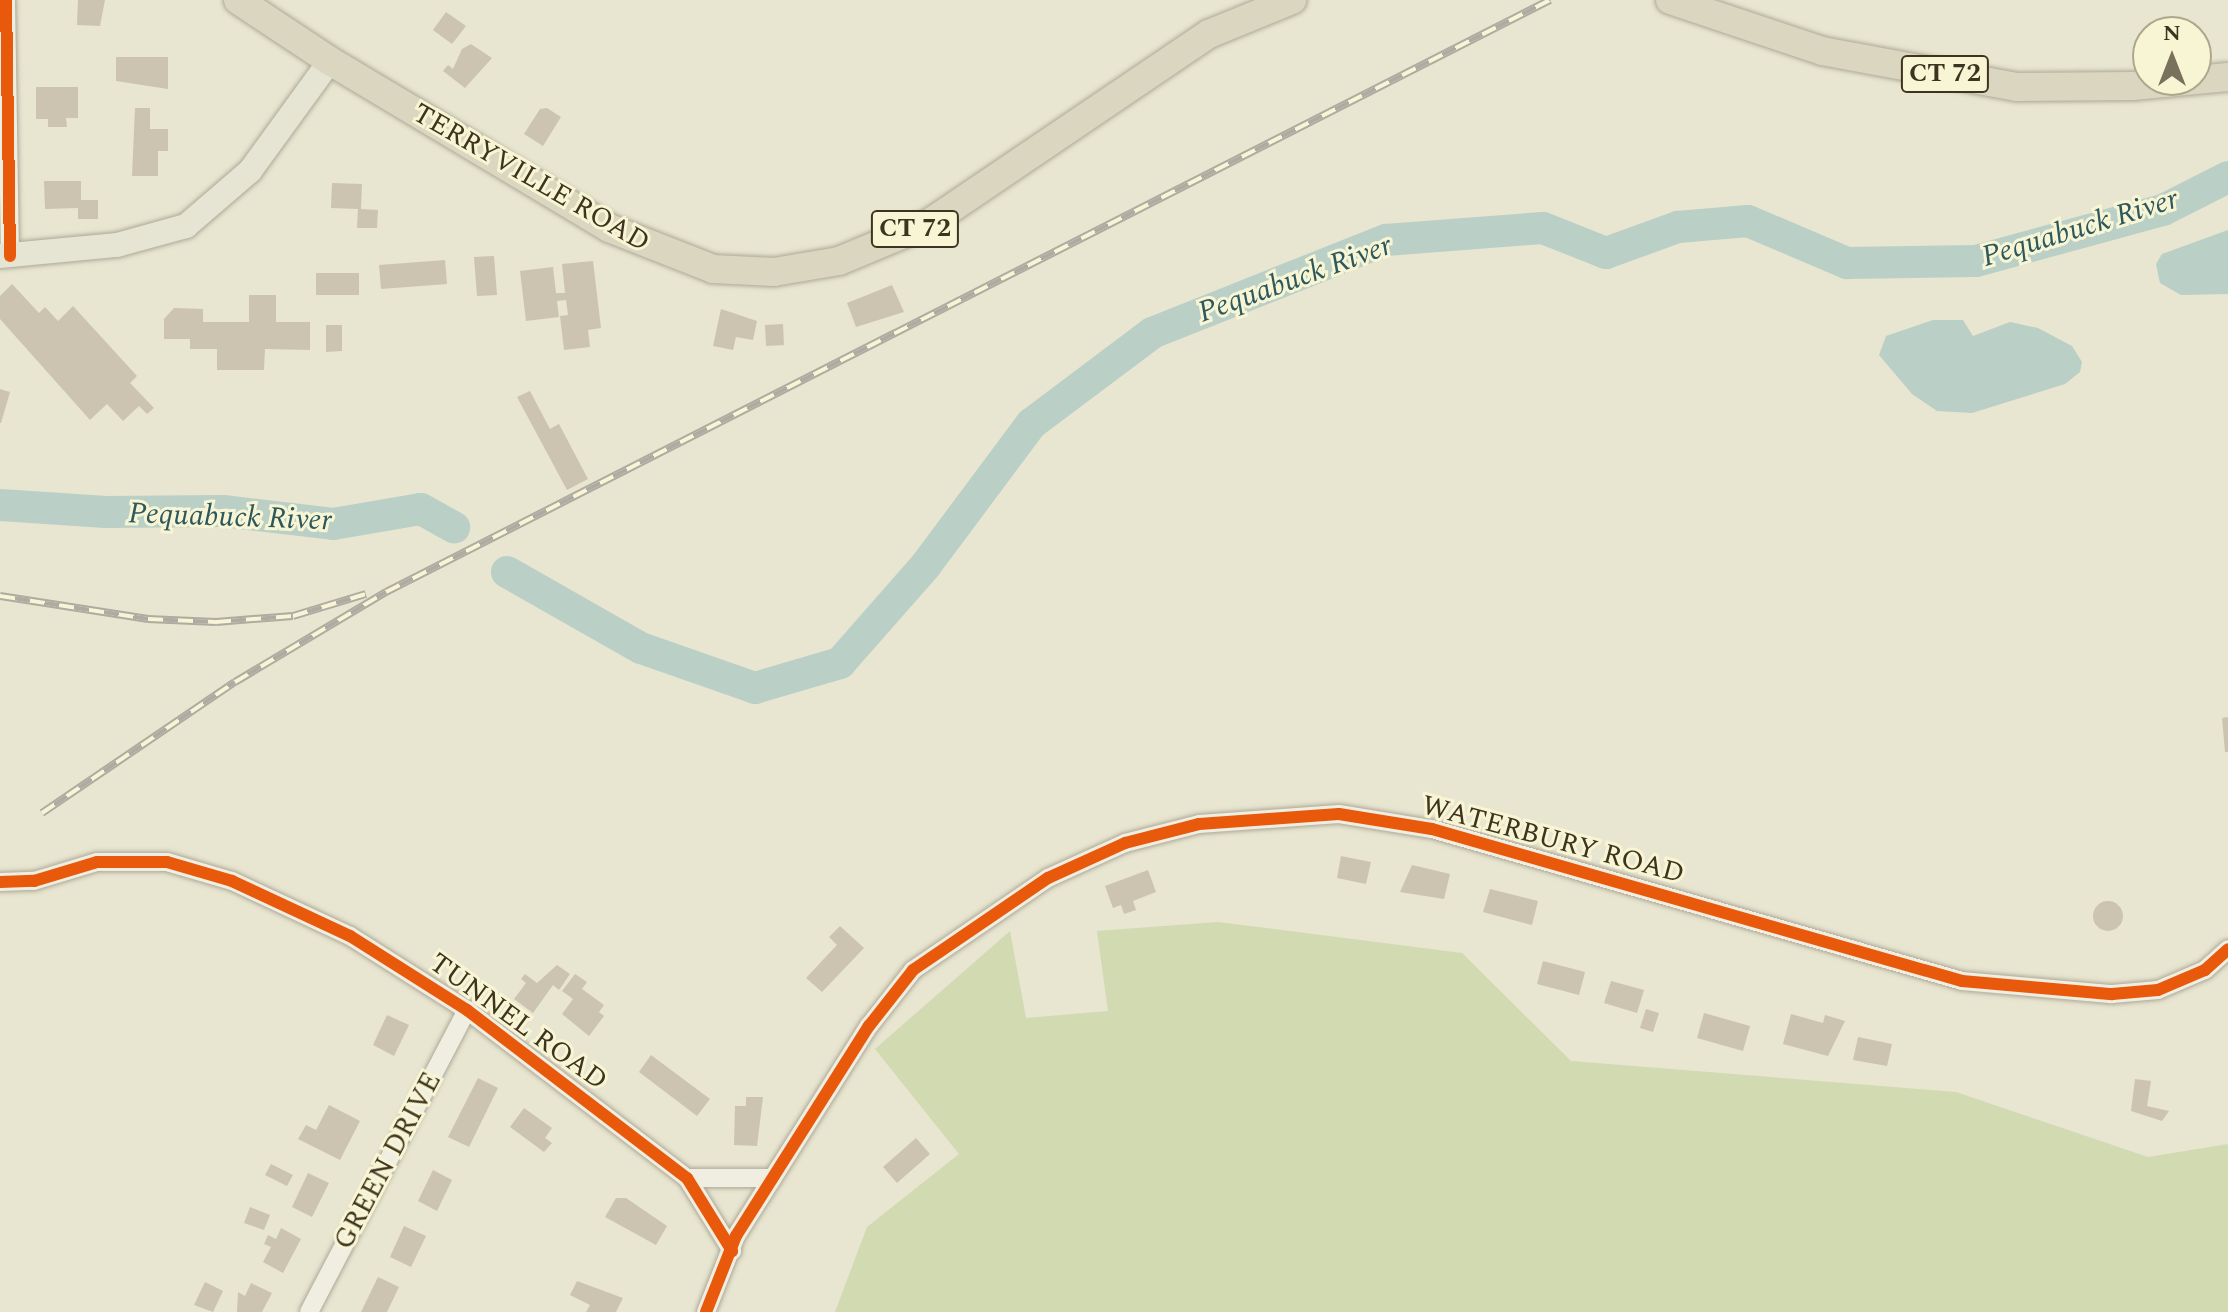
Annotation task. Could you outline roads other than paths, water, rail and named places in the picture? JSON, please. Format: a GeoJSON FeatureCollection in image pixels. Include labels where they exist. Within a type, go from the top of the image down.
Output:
{"type":"FeatureCollection","features":[{"type":"Feature","properties":{"kind":"highway","name":"CT 72"},"geometry":{"type":"LineString","coordinates":[[238,0],[330,61]]}},
{"type":"Feature","properties":{"kind":"highway","name":"TERRYVILLE ROAD"},"geometry":{"type":"LineString","coordinates":[[330,61],[643,244],[713,269],[774,272],[839,261],[928,224],[1209,34],[1292,0]]}},
{"type":"Feature","properties":{"kind":"highway","name":"CT 72"},"geometry":{"type":"LineString","coordinates":[[1670,0],[1822,51],[2017,87],[2133,86],[2228,77]]}},
{"type":"Feature","properties":{"kind":"main road"},"geometry":{"type":"LineString","coordinates":[[5,256],[117,245],[186,226],[250,171],[330,61]]}},
{"type":"Feature","properties":{"kind":"street"},"geometry":{"type":"LineString","coordinates":[[5,256],[6,0]]}},
{"type":"Feature","properties":{"kind":"street","name":"WATERBURY ROAD"},"geometry":{"type":"LineString","coordinates":[[706,1312],[734,1244],[773,1178],[869,1026],[913,970],[1048,878],[1125,843],[1199,824],[1339,814],[1432,829],[1962,981],[2112,994],[2158,990],[2205,970],[2228,949]]}},
{"type":"Feature","properties":{"kind":"street","name":"TUNNEL ROAD"},"geometry":{"type":"LineString","coordinates":[[0,882],[34,881],[97,862],[167,862],[232,881],[350,936],[467,1010],[687,1178],[734,1244]]}},
{"type":"Feature","properties":{"kind":"street","name":"GREEN DRIVE"},"geometry":{"type":"LineString","coordinates":[[309,1312],[467,1010]]}},
{"type":"Feature","properties":{"kind":"street"},"geometry":{"type":"LineString","coordinates":[[687,1178],[773,1178]]}},
{"type":"Feature","properties":{"kind":"waterway","name":"Pequabuck River"},"geometry":{"type":"LineString","coordinates":[[507,572],[641,648],[755,688],[840,663],[926,565],[1031,424],[1152,333],[1386,240],[1543,228],[1606,253],[1678,227],[1748,221],[1847,263],[1976,261],[2163,210],[2228,177]]}},
{"type":"Feature","properties":{"kind":"waterway","name":"Pequabuck River"},"geometry":{"type":"LineString","coordinates":[[0,505],[106,512],[223,511],[333,524],[421,509],[454,527]]}},
{"type":"Feature","properties":{"kind":"railway"},"geometry":{"type":"LineString","coordinates":[[42,813],[235,682],[386,592],[1550,0]]}},
{"type":"Feature","properties":{"kind":"railway"},"geometry":{"type":"LineString","coordinates":[[0,596],[148,619],[216,622],[293,616],[366,594]]}}]}
